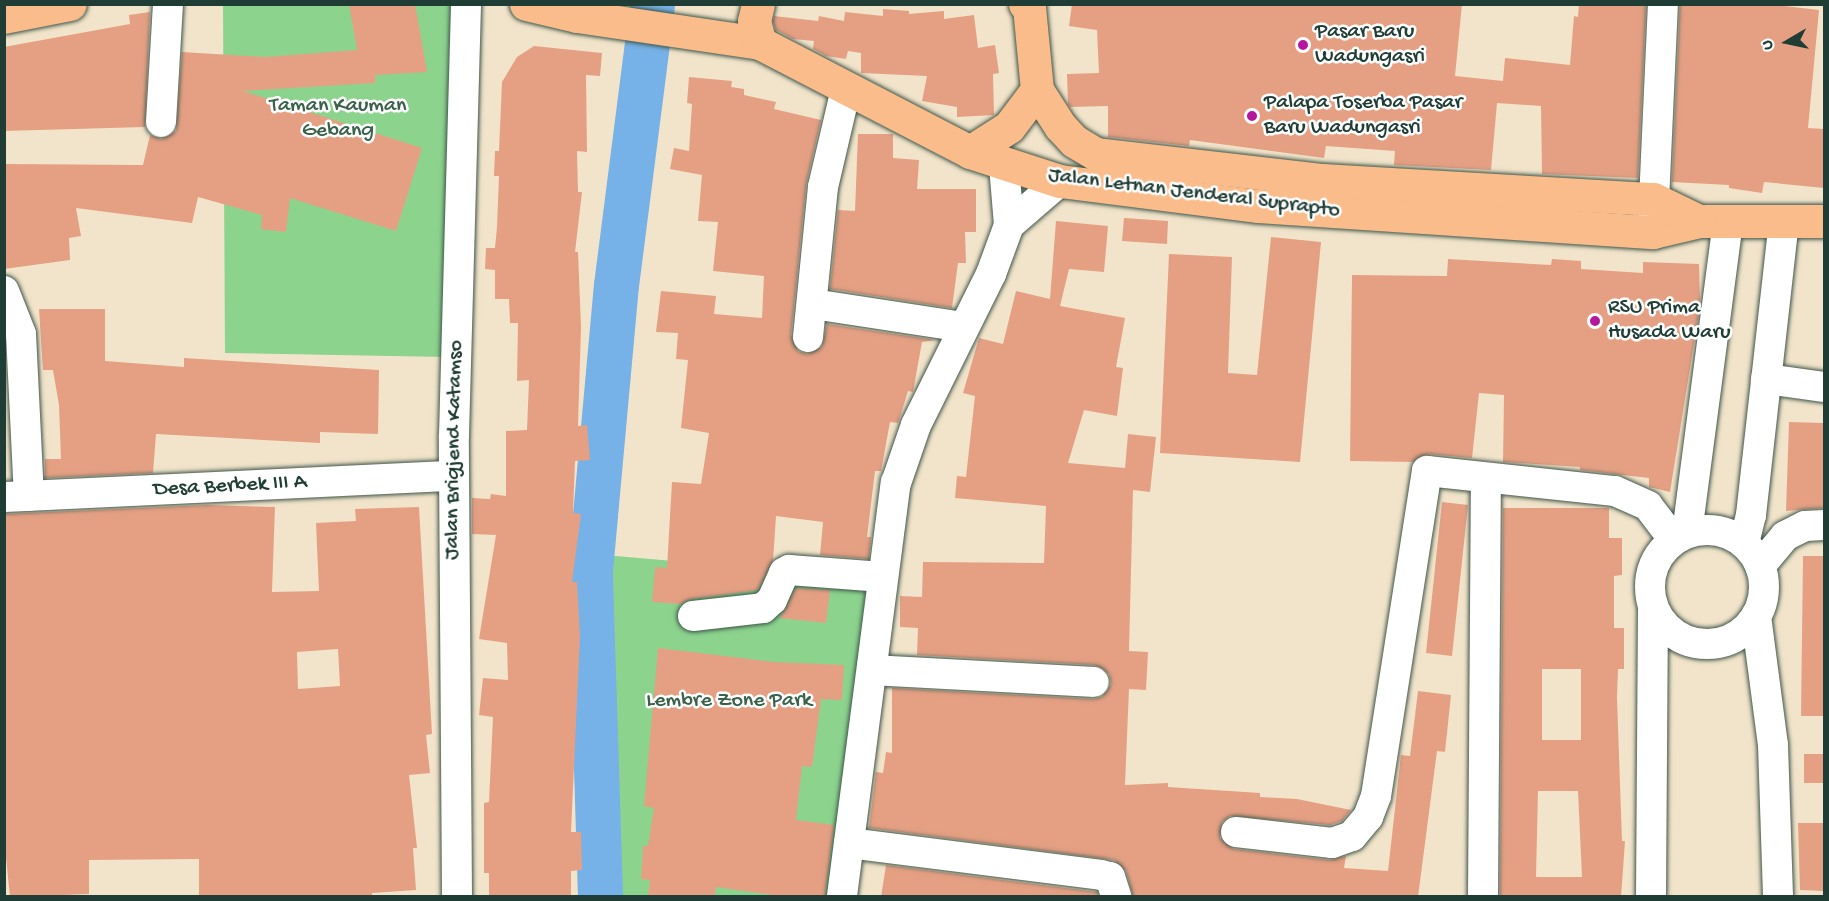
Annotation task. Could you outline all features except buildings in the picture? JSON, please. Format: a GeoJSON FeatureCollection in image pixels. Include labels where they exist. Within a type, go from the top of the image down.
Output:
{"type":"FeatureCollection","features":[{"type":"Feature","properties":{"kind":"main road"},"geometry":{"type":"LineString","coordinates":[[4,16],[70,4]]}},
{"type":"Feature","properties":{"kind":"main road","name":"Jalan Letnan Jenderal Suprapto"},"geometry":{"type":"LineString","coordinates":[[526,4],[577,16],[760,43],[970,152],[1004,166],[1060,181],[1258,206],[1653,232],[1714,221]]}},
{"type":"Feature","properties":{"kind":"main road"},"geometry":{"type":"LineString","coordinates":[[758,4],[754,21],[760,43]]}},
{"type":"Feature","properties":{"kind":"main road"},"geometry":{"type":"LineString","coordinates":[[1028,5],[1037,90],[1060,126],[1074,141],[1096,154],[1322,180],[1653,199],[1714,221],[1784,223],[1824,221]]}},
{"type":"Feature","properties":{"kind":"main road"},"geometry":{"type":"LineString","coordinates":[[970,152],[1009,127],[1037,90]]}},
{"type":"Feature","properties":{"kind":"street"},"geometry":{"type":"LineString","coordinates":[[160,122],[168,4]]}},
{"type":"Feature","properties":{"kind":"street","name":"Jalan Brigjend Katamso"},"geometry":{"type":"LineString","coordinates":[[457,897],[438,477],[466,4]]}},
{"type":"Feature","properties":{"kind":"street"},"geometry":{"type":"LineString","coordinates":[[1653,232],[1663,4]]}},
{"type":"Feature","properties":{"kind":"street"},"geometry":{"type":"LineString","coordinates":[[808,338],[823,187],[846,89]]}},
{"type":"Feature","properties":{"kind":"street"},"geometry":{"type":"LineString","coordinates":[[842,897],[892,504],[902,463],[963,327],[991,274],[1009,225],[1004,166]]}},
{"type":"Feature","properties":{"kind":"street"},"geometry":{"type":"LineString","coordinates":[[1009,225],[1060,181]]}},
{"type":"Feature","properties":{"kind":"street"},"geometry":{"type":"LineString","coordinates":[[1651,897],[1653,570],[1680,537],[1714,221]]}},
{"type":"Feature","properties":{"kind":"street"},"geometry":{"type":"LineString","coordinates":[[1653,605],[1676,634],[1710,644],[1744,631],[1756,616],[1763,600],[1752,554],[1751,515],[1784,223]]}},
{"type":"Feature","properties":{"kind":"street"},"geometry":{"type":"LineString","coordinates":[[4,291],[21,334],[17,497]]}},
{"type":"Feature","properties":{"kind":"street"},"geometry":{"type":"LineString","coordinates":[[813,304],[963,327]]}},
{"type":"Feature","properties":{"kind":"street"},"geometry":{"type":"LineString","coordinates":[[1766,379],[1824,387]]}},
{"type":"Feature","properties":{"kind":"street"},"geometry":{"type":"LineString","coordinates":[[1236,832],[1332,843],[1352,836],[1363,826],[1376,796],[1427,471],[1486,479],[1615,490],[1648,506],[1680,537]]}},
{"type":"Feature","properties":{"kind":"street","name":"Desa Berbek III A"},"geometry":{"type":"LineString","coordinates":[[17,497],[438,477]]}},
{"type":"Feature","properties":{"kind":"street"},"geometry":{"type":"LineString","coordinates":[[1484,897],[1486,479]]}},
{"type":"Feature","properties":{"kind":"street"},"geometry":{"type":"LineString","coordinates":[[1752,554],[1805,526],[1824,525]]}},
{"type":"Feature","properties":{"kind":"street"},"geometry":{"type":"LineString","coordinates":[[1680,537],[1707,530],[1726,533],[1752,554]]}},
{"type":"Feature","properties":{"kind":"street"},"geometry":{"type":"LineString","coordinates":[[693,615],[764,608],[772,600],[784,573],[789,570],[883,577]]}},
{"type":"Feature","properties":{"kind":"street"},"geometry":{"type":"LineString","coordinates":[[1756,616],[1773,744],[1778,897]]}},
{"type":"Feature","properties":{"kind":"street"},"geometry":{"type":"LineString","coordinates":[[872,670],[1094,682]]}},
{"type":"Feature","properties":{"kind":"street"},"geometry":{"type":"LineString","coordinates":[[849,843],[1101,875],[1110,877],[1116,897]]}},
{"type":"Feature","properties":{"kind":"green space","name":"Taman Kauman Gebang"},"geometry":{"type":"Polygon","coordinates":[[[223,5],[456,5],[447,357],[225,353],[223,5]]]}},
{"type":"Feature","properties":{"kind":"green space","name":"Lembre Zone Park"},"geometry":{"type":"Polygon","coordinates":[[[592,554],[882,579],[841,896],[597,896],[592,554]]]}},
{"type":"Feature","properties":{"kind":"waterway"},"geometry":{"type":"LineString","coordinates":[[600,896],[590,570],[616,285],[652,4]]}},
{"type":"Feature","properties":{"kind":"place","name":"Pasar Baru Wadungasri"},"geometry":{"type":"Point","coordinates":[1303,45]}},
{"type":"Feature","properties":{"kind":"place","name":"Palapa Toserba Pasar Baru Wadungasri"},"geometry":{"type":"Point","coordinates":[1252,116]}},
{"type":"Feature","properties":{"kind":"place","name":"RSU Prima Husada Waru"},"geometry":{"type":"Point","coordinates":[1595,321]}}]}
